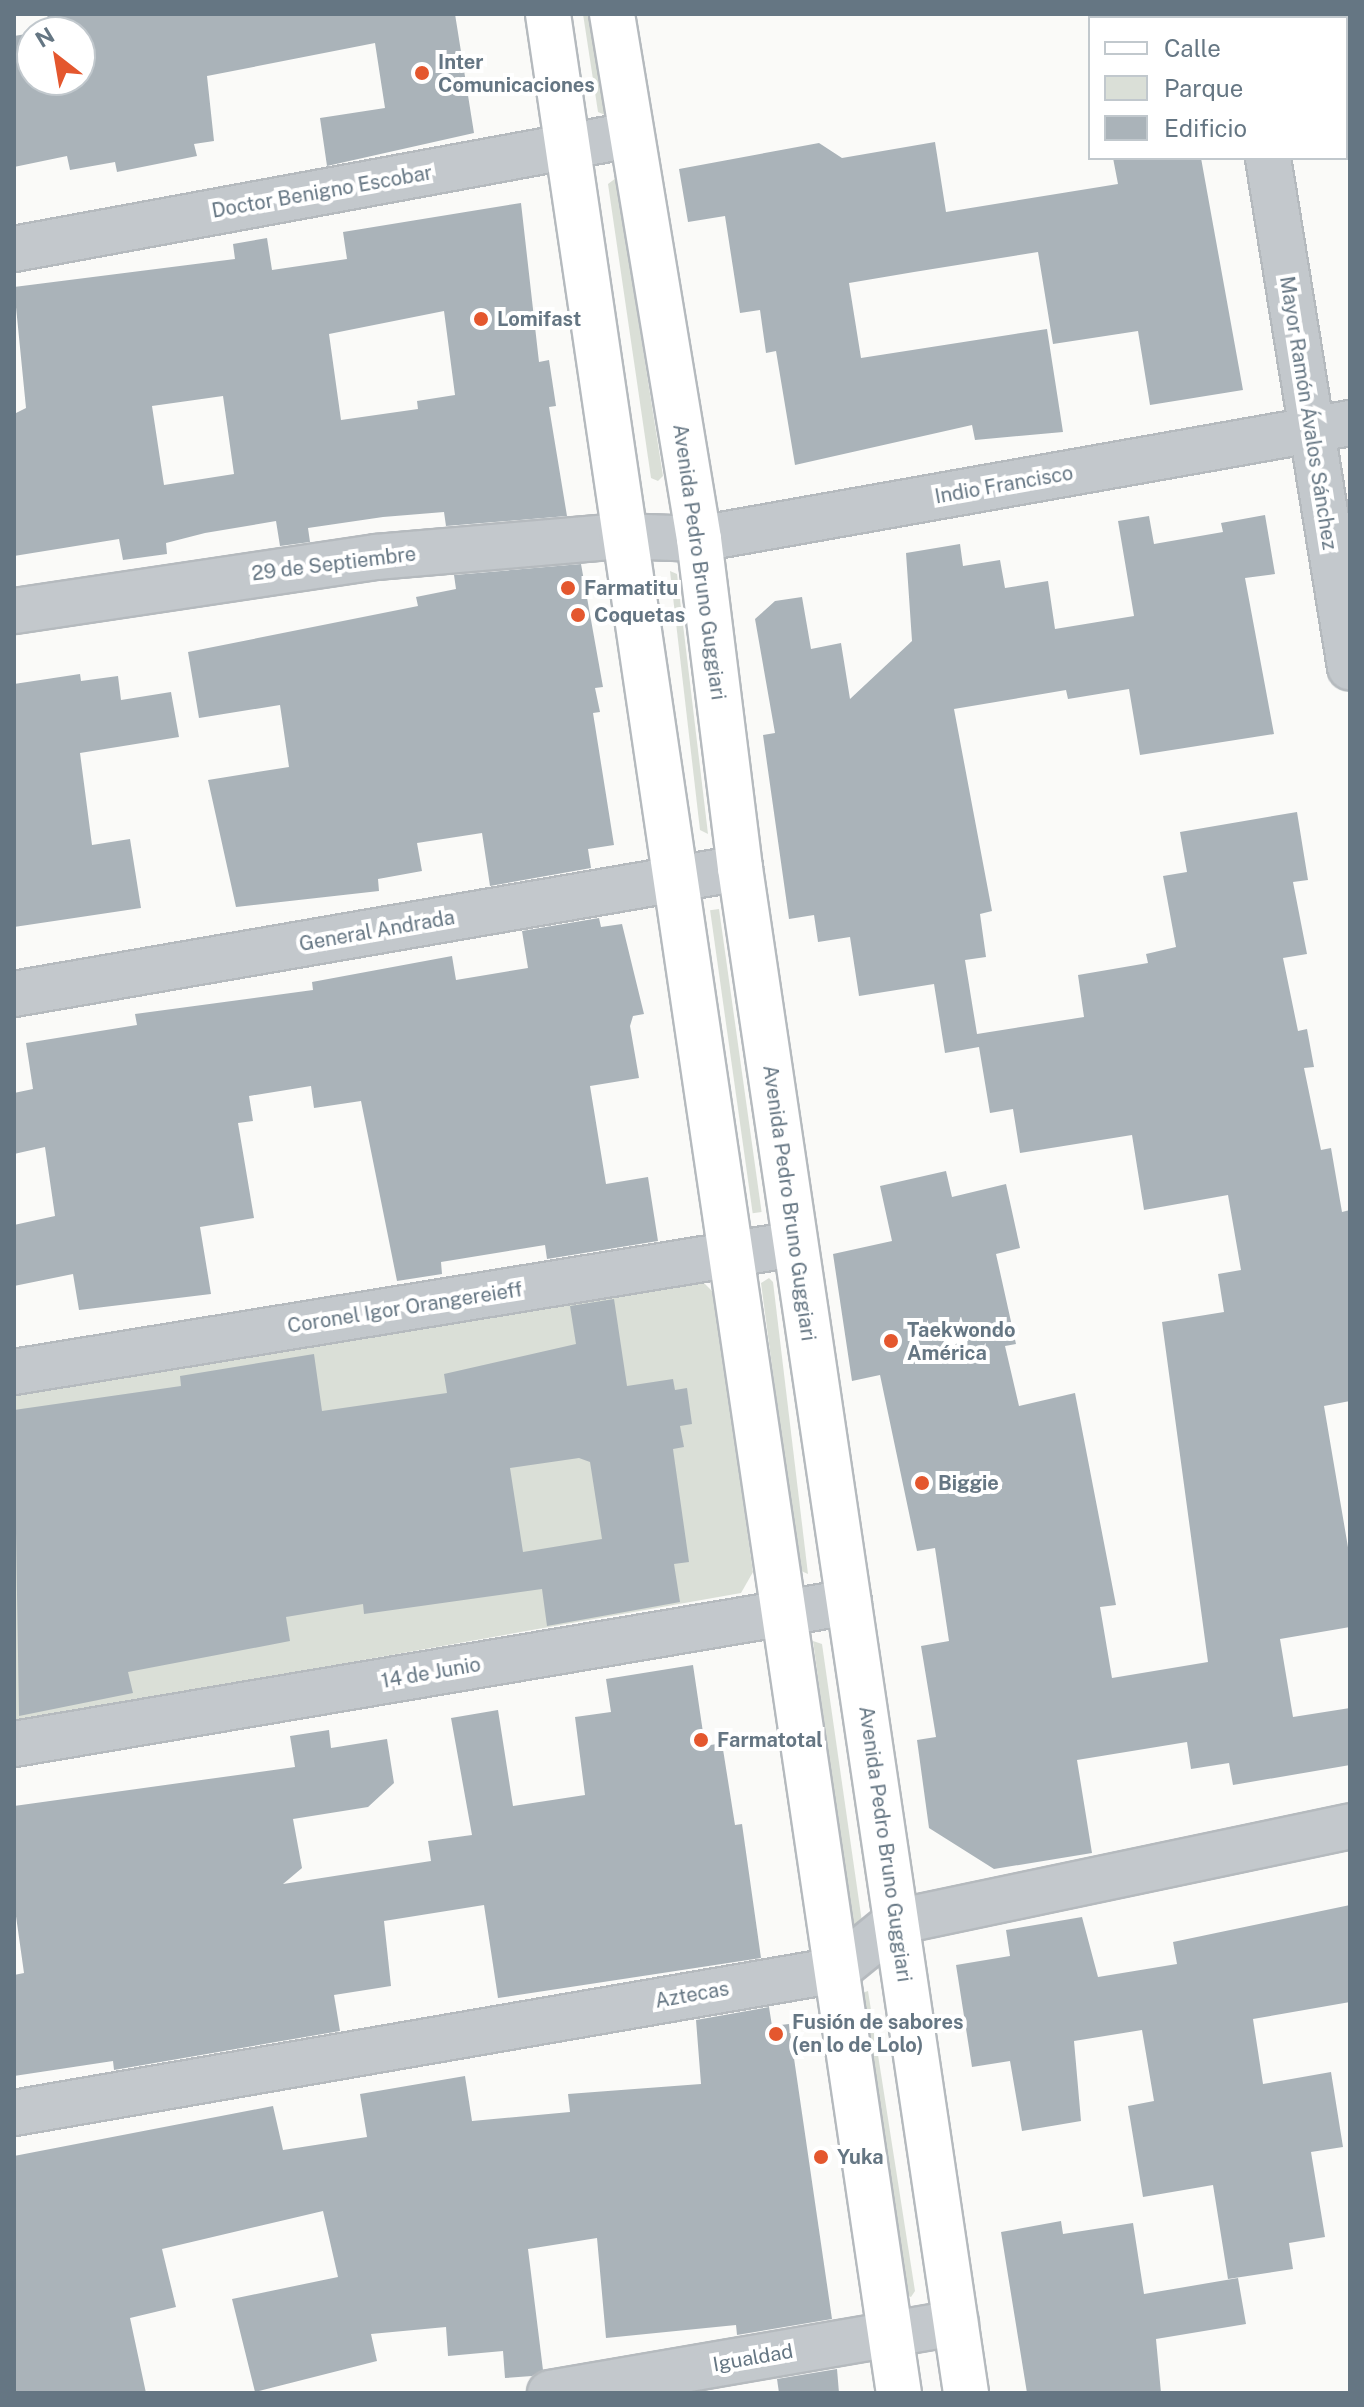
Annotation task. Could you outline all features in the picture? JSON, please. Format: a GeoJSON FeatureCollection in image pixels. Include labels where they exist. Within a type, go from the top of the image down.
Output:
{"type":"FeatureCollection","features":[{"type":"Feature","properties":{"kind":"main road"},"geometry":{"type":"LineString","coordinates":[[548,14],[567,147],[639,537],[675,879],[899,2393]]}},
{"type":"Feature","properties":{"kind":"main road","name":"Avenida Pedro Bruno Guggiari"},"geometry":{"type":"LineString","coordinates":[[612,14],[699,539],[740,868],[966,2393]]}},
{"type":"Feature","properties":{"kind":"street","name":"Doctor Benigno Escobar"},"geometry":{"type":"LineString","coordinates":[[14,249],[630,135]]}},
{"type":"Feature","properties":{"kind":"street","name":"Mayor Ramón Ávalos Sánchez"},"geometry":{"type":"LineString","coordinates":[[1268,160],[1329,427],[1350,667]]}},
{"type":"Feature","properties":{"kind":"street","name":"Indio Francisco"},"geometry":{"type":"LineString","coordinates":[[639,537],[699,539],[1329,427]]}},
{"type":"Feature","properties":{"kind":"street","name":"29 de Septiembre"},"geometry":{"type":"LineString","coordinates":[[14,611],[376,557],[639,537]]}},
{"type":"Feature","properties":{"kind":"street","name":"General Andrada"},"geometry":{"type":"LineString","coordinates":[[14,994],[740,868]]}},
{"type":"Feature","properties":{"kind":"street","name":"Coronel Igor Orangereieff"},"geometry":{"type":"LineString","coordinates":[[14,1372],[795,1244]]}},
{"type":"Feature","properties":{"kind":"street","name":"14 de Junio"},"geometry":{"type":"LineString","coordinates":[[14,1744],[849,1602]]}},
{"type":"Feature","properties":{"kind":"street","name":"Aztecas"},"geometry":{"type":"LineString","coordinates":[[14,2113],[837,1970],[896,1922],[1350,1826]]}},
{"type":"Feature","properties":{"kind":"street","name":"Igualdad"},"geometry":{"type":"LineString","coordinates":[[550,2393],[956,2323]]}},
{"type":"Feature","properties":{"kind":"green space"},"geometry":{"type":"Polygon","coordinates":[[[583,14],[596,14],[605,115],[598,112],[583,14]]]}},
{"type":"Feature","properties":{"kind":"green space"},"geometry":{"type":"Polygon","coordinates":[[[616,178],[663,476],[658,481],[651,478],[608,184],[616,178]]]}},
{"type":"Feature","properties":{"kind":"green space"},"geometry":{"type":"Polygon","coordinates":[[[670,571],[677,574],[708,834],[700,830],[670,571]]]}},
{"type":"Feature","properties":{"kind":"green space"},"geometry":{"type":"Polygon","coordinates":[[[719,909],[762,1212],[753,1213],[710,910],[719,909]]]}},
{"type":"Feature","properties":{"kind":"green space"},"geometry":{"type":"Polygon","coordinates":[[[699,1278],[714,1293],[753,1572],[741,1593],[14,1722],[14,1387],[699,1278]]]}},
{"type":"Feature","properties":{"kind":"green space"},"geometry":{"type":"Polygon","coordinates":[[[769,1278],[773,1282],[808,1574],[799,1570],[761,1283],[769,1278]]]}},
{"type":"Feature","properties":{"kind":"green space"},"geometry":{"type":"Polygon","coordinates":[[[813,1641],[822,1644],[863,1929],[853,1933],[813,1641]]]}},
{"type":"Feature","properties":{"kind":"green space"},"geometry":{"type":"Polygon","coordinates":[[[868,1991],[915,2291],[911,2297],[903,2294],[862,1993],[868,1991]]]}},
{"type":"Feature","properties":{"kind":"building"},"geometry":{"type":"Polygon","coordinates":[[[455,14],[474,133],[327,166],[320,118],[385,108],[375,43],[207,76],[214,141],[194,144],[197,156],[117,172],[115,162],[70,170],[67,156],[14,167],[14,36],[16,96],[96,96],[96,16],[47,16],[455,14]]]}},
{"type":"Feature","properties":{"kind":"building"},"geometry":{"type":"Polygon","coordinates":[[[935,142],[946,212],[1118,184],[1113,160],[1201,160],[1243,390],[1150,405],[1138,331],[1053,344],[1038,252],[914,272],[849,283],[861,358],[1047,329],[1063,432],[975,440],[972,425],[795,465],[776,351],[766,353],[760,310],[740,313],[725,216],[688,222],[679,169],[819,143],[842,158],[935,142]]]}},
{"type":"Feature","properties":{"kind":"building"},"geometry":{"type":"Polygon","coordinates":[[[521,203],[539,362],[549,360],[556,406],[549,407],[567,516],[446,526],[444,512],[383,517],[308,528],[310,542],[280,546],[276,521],[205,533],[166,543],[167,554],[123,560],[119,539],[14,556],[14,414],[26,408],[14,287],[235,259],[233,244],[267,238],[272,270],[347,259],[343,232],[521,203]],[[444,311],[329,334],[341,420],[418,409],[417,401],[455,395],[444,311]],[[223,396],[152,406],[164,485],[234,474],[223,396]]]}},
{"type":"Feature","properties":{"kind":"building"},"geometry":{"type":"Polygon","coordinates":[[[1265,515],[1275,574],[1245,578],[1274,734],[1140,755],[1129,689],[1068,699],[1066,690],[954,709],[992,911],[980,914],[986,957],[965,960],[977,1034],[1084,1017],[1078,975],[1148,963],[1146,954],[1176,947],[1163,876],[1187,872],[1180,832],[1297,812],[1308,880],[1293,882],[1307,954],[1283,958],[1298,1031],[1307,1029],[1314,1067],[1304,1068],[1321,1150],[1331,1148],[1342,1212],[1350,1210],[1350,1401],[1324,1406],[1350,1559],[1350,1627],[1280,1639],[1293,1717],[1350,1708],[1350,1765],[1233,1785],[1229,1763],[1191,1769],[1187,1742],[1077,1760],[1092,1853],[994,1869],[929,1828],[917,1740],[936,1737],[921,1646],[949,1641],[935,1548],[917,1551],[880,1375],[852,1381],[833,1254],[892,1241],[880,1186],[946,1171],[952,1197],[1006,1184],[1020,1248],[996,1254],[1016,1344],[1005,1346],[1019,1406],[1075,1393],[1116,1605],[1100,1607],[1112,1678],[1208,1662],[1162,1322],[1224,1312],[1218,1274],[1241,1270],[1228,1195],[1144,1210],[1132,1135],[1020,1153],[1013,1109],[990,1113],[979,1047],[945,1053],[934,984],[859,996],[850,937],[818,942],[814,915],[789,919],[763,735],[775,733],[755,619],[775,601],[802,597],[811,649],[841,643],[850,699],[912,641],[906,553],[960,544],[963,566],[1000,560],[1005,588],[1048,581],[1055,629],[1134,616],[1118,521],[1149,516],[1154,544],[1223,532],[1221,523],[1265,515]]]}},
{"type":"Feature","properties":{"kind":"building"},"geometry":{"type":"Polygon","coordinates":[[[581,564],[603,687],[595,688],[600,712],[593,713],[614,845],[588,849],[591,868],[490,886],[482,833],[417,843],[422,871],[378,879],[379,891],[236,907],[208,780],[289,767],[280,705],[199,718],[188,652],[418,606],[416,597],[456,589],[454,575],[581,564]]]}},
{"type":"Feature","properties":{"kind":"building"},"geometry":{"type":"Polygon","coordinates":[[[80,674],[81,681],[118,676],[121,700],[171,692],[179,737],[80,753],[92,845],[130,839],[141,908],[14,927],[14,684],[80,674]]]}},
{"type":"Feature","properties":{"kind":"building"},"geometry":{"type":"Polygon","coordinates":[[[599,918],[601,927],[622,924],[644,1014],[633,1016],[630,1026],[639,1078],[590,1086],[606,1184],[648,1177],[658,1241],[547,1259],[545,1245],[441,1262],[442,1274],[397,1281],[361,1101],[314,1108],[311,1086],[249,1096],[253,1121],[238,1123],[254,1218],[200,1227],[211,1294],[79,1310],[73,1274],[14,1286],[14,1225],[55,1216],[45,1147],[14,1154],[14,1093],[33,1089],[26,1043],[137,1025],[135,1014],[313,990],[312,982],[452,956],[456,980],[528,968],[522,931],[599,918]]]}},
{"type":"Feature","properties":{"kind":"building"},"geometry":{"type":"Polygon","coordinates":[[[614,1299],[627,1386],[673,1379],[675,1390],[687,1388],[692,1424],[680,1426],[684,1447],[673,1449],[689,1562],[674,1564],[680,1602],[547,1626],[542,1589],[364,1614],[363,1604],[286,1617],[290,1641],[128,1672],[133,1693],[19,1716],[14,1410],[181,1386],[180,1376],[314,1354],[322,1411],[447,1393],[444,1374],[576,1344],[570,1306],[614,1299]],[[579,1458],[510,1468],[523,1552],[602,1539],[590,1462],[579,1458]]]}},
{"type":"Feature","properties":{"kind":"building"},"geometry":{"type":"Polygon","coordinates":[[[693,1665],[705,1746],[722,1743],[735,1825],[742,1824],[761,1958],[498,1998],[484,1905],[384,1921],[391,1986],[334,1995],[340,2031],[114,2070],[113,2061],[14,2076],[14,1975],[24,1973],[14,1902],[14,1806],[295,1767],[290,1736],[329,1730],[331,1748],[387,1739],[394,1783],[368,1807],[293,1819],[302,1868],[283,1884],[431,1861],[428,1841],[472,1835],[451,1718],[498,1710],[513,1806],[585,1795],[575,1717],[611,1712],[606,1679],[693,1665]]]}},
{"type":"Feature","properties":{"kind":"building"},"geometry":{"type":"Polygon","coordinates":[[[1350,1905],[1350,2002],[1253,2019],[1263,2084],[1331,2072],[1343,2147],[1311,2152],[1325,2237],[1289,2243],[1293,2269],[1228,2279],[1213,2185],[1143,2197],[1128,2106],[1154,2101],[1142,2030],[1074,2041],[1081,2121],[1022,2131],[1010,2061],[972,2067],[956,1965],[1010,1956],[1006,1930],[1082,1917],[1098,1977],[1177,1964],[1173,1942],[1350,1905]]]}},
{"type":"Feature","properties":{"kind":"building"},"geometry":{"type":"Polygon","coordinates":[[[769,2007],[772,2026],[789,2024],[832,2319],[737,2335],[736,2325],[606,2338],[597,2238],[528,2249],[543,2370],[532,2376],[505,2378],[503,2351],[448,2356],[446,2327],[371,2334],[377,2361],[255,2392],[232,2299],[338,2277],[323,2211],[162,2249],[176,2307],[130,2318],[146,2393],[14,2393],[14,2156],[273,2106],[283,2150],[367,2137],[360,2094],[465,2076],[472,2121],[570,2112],[568,2094],[701,2084],[696,2020],[769,2007]]]}},
{"type":"Feature","properties":{"kind":"building"},"geometry":{"type":"Polygon","coordinates":[[[1061,2221],[1063,2234],[1133,2223],[1144,2294],[1238,2278],[1246,2324],[1156,2339],[1161,2393],[1027,2393],[1001,2232],[1061,2221]]]}},
{"type":"Feature","properties":{"kind":"building"},"geometry":{"type":"Polygon","coordinates":[[[837,2369],[839,2393],[779,2393],[777,2379],[837,2369]]]}},
{"type":"Feature","properties":{"kind":"place","name":"Inter Comunicaciones"},"geometry":{"type":"Point","coordinates":[422,73]}},
{"type":"Feature","properties":{"kind":"place","name":"Lomifast"},"geometry":{"type":"Point","coordinates":[481,319]}},
{"type":"Feature","properties":{"kind":"place","name":"Farmatitu"},"geometry":{"type":"Point","coordinates":[568,588]}},
{"type":"Feature","properties":{"kind":"place","name":"Coquetas"},"geometry":{"type":"Point","coordinates":[578,615]}},
{"type":"Feature","properties":{"kind":"place","name":"Taekwondo América"},"geometry":{"type":"Point","coordinates":[891,1341]}},
{"type":"Feature","properties":{"kind":"place","name":"Biggie"},"geometry":{"type":"Point","coordinates":[922,1483]}},
{"type":"Feature","properties":{"kind":"place","name":"Farmatotal"},"geometry":{"type":"Point","coordinates":[701,1740]}},
{"type":"Feature","properties":{"kind":"place","name":"Fusión de sabores (en lo de Lolo)"},"geometry":{"type":"Point","coordinates":[776,2034]}},
{"type":"Feature","properties":{"kind":"place","name":"Yuka"},"geometry":{"type":"Point","coordinates":[821,2157]}}]}
